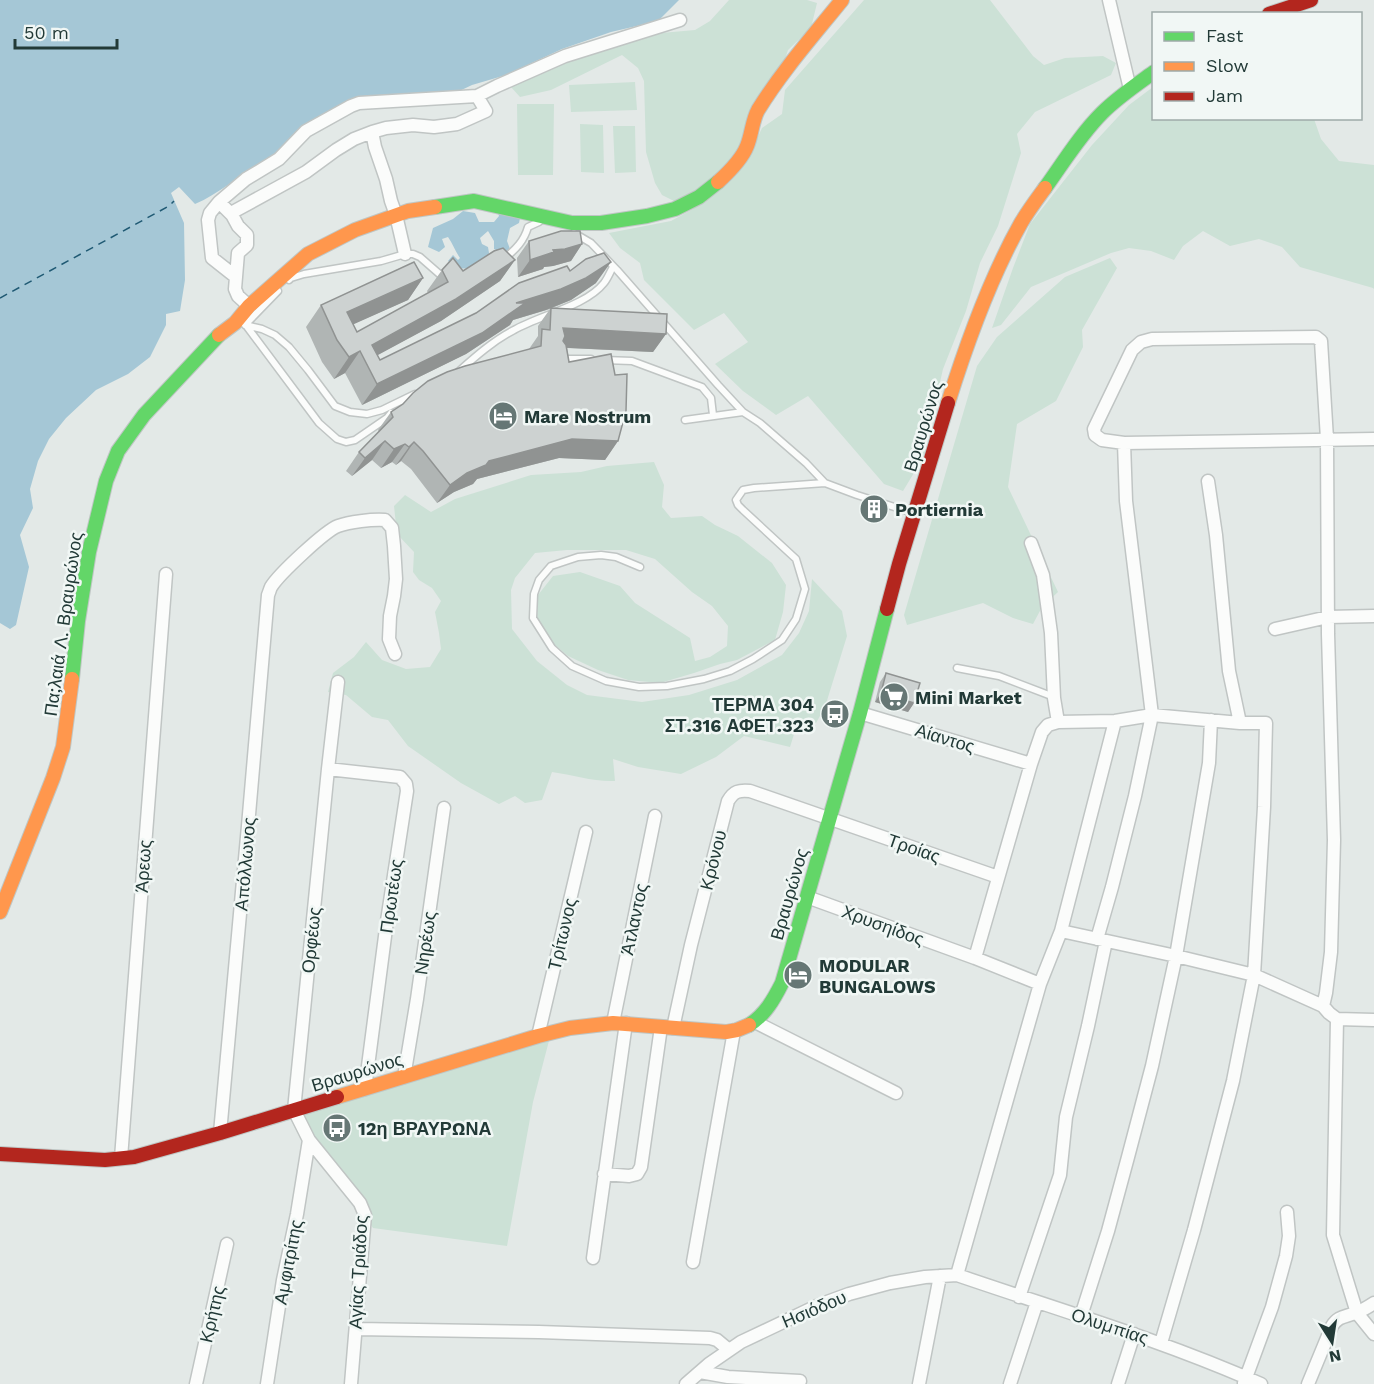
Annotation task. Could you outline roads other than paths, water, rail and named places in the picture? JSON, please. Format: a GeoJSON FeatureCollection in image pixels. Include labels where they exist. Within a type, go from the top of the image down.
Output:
{"type":"FeatureCollection","features":[{"type":"Feature","properties":{"kind":"main road","name":"Πα;λαιά Λ. Βραυρώνος"},"geometry":{"type":"LineString","coordinates":[[0,912],[63,747],[89,552],[106,481],[118,451],[144,415],[219,335],[235,323],[242,321],[249,306],[282,276],[308,254],[355,230],[408,211],[474,201],[586,225],[670,211],[704,195],[720,182],[745,151],[753,118],[777,82],[842,0]]}},
{"type":"Feature","properties":{"kind":"main road"},"geometry":{"type":"LineString","coordinates":[[1275,12],[1311,0]]}},
{"type":"Feature","properties":{"kind":"main road","name":"Βραυρώνος"},"geometry":{"type":"LineString","coordinates":[[0,1154],[69,1159],[121,1158],[162,1150],[570,1028],[619,1023],[717,1032],[734,1031],[742,1029],[762,1016],[773,1003],[782,984],[860,713],[884,617],[914,513],[974,328],[1022,221],[1100,115],[1152,73]]}},
{"type":"Feature","properties":{"kind":"street"},"geometry":{"type":"LineString","coordinates":[[1109,0],[1130,89]]}},
{"type":"Feature","properties":{"kind":"street"},"geometry":{"type":"LineString","coordinates":[[236,277],[212,258],[208,220],[210,213],[219,202],[246,179],[279,159],[306,131],[359,103],[477,96],[565,56],[680,20]]}},
{"type":"Feature","properties":{"kind":"street"},"geometry":{"type":"LineString","coordinates":[[232,215],[231,213],[306,172],[354,139],[386,128],[457,124],[486,111],[477,96]]}},
{"type":"Feature","properties":{"kind":"street"},"geometry":{"type":"LineString","coordinates":[[372,132],[405,254]]}},
{"type":"Feature","properties":{"kind":"street"},"geometry":{"type":"LineString","coordinates":[[219,202],[247,235],[247,245],[238,253],[235,289],[238,296],[249,306]]}},
{"type":"Feature","properties":{"kind":"street"},"geometry":{"type":"LineString","coordinates":[[1323,1006],[1331,952],[1334,840],[1328,617],[1327,439],[1321,341],[1316,337],[1152,339],[1141,342],[1132,350],[1094,429],[1095,435],[1102,440],[1124,443],[1327,439],[1374,439]]}},
{"type":"Feature","properties":{"kind":"street"},"geometry":{"type":"LineString","coordinates":[[1019,1297],[1060,1175],[1066,1117],[1088,1026],[1102,940],[1152,715],[1126,501],[1124,443]]}},
{"type":"Feature","properties":{"kind":"street"},"geometry":{"type":"LineString","coordinates":[[1208,481],[1216,536],[1229,672],[1240,723]]}},
{"type":"Feature","properties":{"kind":"street","name":"Απόλλωνος"},"geometry":{"type":"LineString","coordinates":[[220,1133],[268,596],[272,586],[324,534],[338,526],[375,519],[385,520],[392,528],[394,546],[396,579],[389,639],[395,654]]}},
{"type":"Feature","properties":{"kind":"street"},"geometry":{"type":"LineString","coordinates":[[1031,543],[1043,574],[1051,633],[1054,698],[1058,722]]}},
{"type":"Feature","properties":{"kind":"street","name":"Άρεως"},"geometry":{"type":"LineString","coordinates":[[121,1158],[166,574]]}},
{"type":"Feature","properties":{"kind":"street"},"geometry":{"type":"LineString","coordinates":[[1275,629],[1328,617],[1374,616]]}},
{"type":"Feature","properties":{"kind":"street","name":"Ορφέως"},"geometry":{"type":"LineString","coordinates":[[294,1110],[338,682]]}},
{"type":"Feature","properties":{"kind":"street","name":"Αίαντος"},"geometry":{"type":"LineString","coordinates":[[860,713],[1031,764]]}},
{"type":"Feature","properties":{"kind":"street"},"geometry":{"type":"LineString","coordinates":[[975,958],[1031,764],[1042,732],[1048,725],[1058,722],[1115,721],[1152,715],[1240,723],[1266,723],[1264,807],[1254,975],[1233,1081],[1194,1230],[1161,1343]]}},
{"type":"Feature","properties":{"kind":"street"},"geometry":{"type":"LineString","coordinates":[[1081,1316],[1128,1157],[1152,1066],[1176,956],[1209,763],[1211,720]]}},
{"type":"Feature","properties":{"kind":"street"},"geometry":{"type":"LineString","coordinates":[[957,1275],[1040,984],[1061,931],[1115,721]]}},
{"type":"Feature","properties":{"kind":"street","name":"Πρωτέως"},"geometry":{"type":"LineString","coordinates":[[328,769],[400,777],[406,784],[407,791],[365,1089]]}},
{"type":"Feature","properties":{"kind":"street","name":"Κρόνου"},"geometry":{"type":"LineString","coordinates":[[667,1028],[728,801],[732,794],[740,790],[750,791],[830,818]]}},
{"type":"Feature","properties":{"kind":"street","name":"Νηρέως"},"geometry":{"type":"LineString","coordinates":[[404,1077],[444,808]]}},
{"type":"Feature","properties":{"kind":"street","name":"Άτλαντος"},"geometry":{"type":"LineString","coordinates":[[593,1258],[619,1023],[655,816]]}},
{"type":"Feature","properties":{"kind":"street","name":"Τροίας"},"geometry":{"type":"LineString","coordinates":[[830,818],[998,877]]}},
{"type":"Feature","properties":{"kind":"street","name":"Τρίτωνος"},"geometry":{"type":"LineString","coordinates":[[538,1036],[586,832]]}},
{"type":"Feature","properties":{"kind":"street","name":"Χρυσηίδος"},"geometry":{"type":"LineString","coordinates":[[807,897],[1040,984]]}},
{"type":"Feature","properties":{"kind":"street"},"geometry":{"type":"LineString","coordinates":[[1061,931],[1254,975],[1323,1006],[1337,1018],[1374,1020]]}},
{"type":"Feature","properties":{"kind":"street"},"geometry":{"type":"LineString","coordinates":[[1337,1018],[1333,1235],[1356,1313],[1374,1334]]}},
{"type":"Feature","properties":{"kind":"street"},"geometry":{"type":"LineString","coordinates":[[755,1022],[896,1093]]}},
{"type":"Feature","properties":{"kind":"street"},"geometry":{"type":"LineString","coordinates":[[604,1174],[629,1176],[637,1174],[641,1167],[667,1028]]}},
{"type":"Feature","properties":{"kind":"street"},"geometry":{"type":"LineString","coordinates":[[693,1262],[734,1031]]}},
{"type":"Feature","properties":{"kind":"street","name":"Αγίας Τριάδος"},"geometry":{"type":"LineString","coordinates":[[294,1110],[309,1140],[360,1203],[365,1215],[351,1384]]}},
{"type":"Feature","properties":{"kind":"street","name":"Αμφιτρίτης"},"geometry":{"type":"LineString","coordinates":[[267,1384],[309,1140]]}},
{"type":"Feature","properties":{"kind":"street"},"geometry":{"type":"LineString","coordinates":[[1245,1381],[1272,1307],[1286,1256],[1289,1236],[1287,1212]]}},
{"type":"Feature","properties":{"kind":"street","name":"Κρήτης"},"geometry":{"type":"LineString","coordinates":[[196,1384],[227,1244]]}},
{"type":"Feature","properties":{"kind":"street","name":"Ολυμπίας"},"geometry":{"type":"LineString","coordinates":[[957,1275],[1161,1343],[1245,1381],[1261,1384]]}},
{"type":"Feature","properties":{"kind":"street","name":"Ησιόδου"},"geometry":{"type":"LineString","coordinates":[[686,1384],[741,1342],[819,1305],[890,1283],[925,1277],[957,1275]]}},
{"type":"Feature","properties":{"kind":"street"},"geometry":{"type":"LineString","coordinates":[[919,1384],[940,1276]]}},
{"type":"Feature","properties":{"kind":"street"},"geometry":{"type":"LineString","coordinates":[[1010,1384],[1037,1302]]}},
{"type":"Feature","properties":{"kind":"street"},"geometry":{"type":"LineString","coordinates":[[1308,1384],[1335,1320],[1341,1316],[1356,1313],[1374,1303]]}},
{"type":"Feature","properties":{"kind":"street"},"geometry":{"type":"LineString","coordinates":[[356,1329],[710,1338],[717,1340],[729,1350]]}},
{"type":"Feature","properties":{"kind":"street"},"geometry":{"type":"LineString","coordinates":[[1118,1384],[1134,1334]]}},
{"type":"Feature","properties":{"kind":"street"},"geometry":{"type":"LineString","coordinates":[[700,1372],[728,1377],[800,1380]]}},
{"type":"Feature","properties":{"kind":"lane"},"geometry":{"type":"LineString","coordinates":[[495,261],[506,258],[525,237],[528,227],[537,222],[563,227],[591,243],[717,386],[743,412],[806,463],[825,483]]}},
{"type":"Feature","properties":{"kind":"lane"},"geometry":{"type":"LineString","coordinates":[[242,321],[291,278],[381,261],[405,254],[420,257],[449,282]]}},
{"type":"Feature","properties":{"kind":"lane"},"geometry":{"type":"LineString","coordinates":[[469,373],[450,379],[482,350],[515,329],[575,304],[594,292],[604,284],[614,267]]}},
{"type":"Feature","properties":{"kind":"lane"},"geometry":{"type":"LineString","coordinates":[[242,321],[320,423],[337,439],[346,442],[356,440],[387,418],[403,400]]}},
{"type":"Feature","properties":{"kind":"lane"},"geometry":{"type":"LineString","coordinates":[[242,321],[269,332],[282,341],[308,370],[335,406],[350,412],[367,414],[382,410],[419,392]]}},
{"type":"Feature","properties":{"kind":"lane"},"geometry":{"type":"LineString","coordinates":[[555,359],[632,361],[702,387],[711,398],[713,415]]}},
{"type":"Feature","properties":{"kind":"lane"},"geometry":{"type":"LineString","coordinates":[[685,420],[743,412]]}},
{"type":"Feature","properties":{"kind":"lane"},"geometry":{"type":"LineString","coordinates":[[640,567],[616,557],[601,555],[578,557],[551,566],[539,580],[534,594],[533,618],[552,648],[572,666],[606,681],[639,687],[667,686],[704,679],[730,671],[782,640],[796,619],[805,589],[796,559],[738,505],[736,500],[743,490],[825,483],[914,513]]}},
{"type":"Feature","properties":{"kind":"lane"},"geometry":{"type":"LineString","coordinates":[[957,668],[999,676],[1054,698]]}},
{"type":"Feature","properties":{"kind":"water"},"geometry":{"type":"Polygon","coordinates":[[[0,0],[679,0],[658,21],[611,32],[562,49],[506,75],[472,85],[451,95],[354,101],[296,132],[285,151],[277,158],[204,200],[195,204],[179,187],[171,193],[184,223],[185,280],[180,311],[166,314],[166,325],[150,357],[128,374],[96,390],[66,418],[49,439],[38,461],[30,489],[33,508],[20,535],[29,567],[16,625],[10,629],[0,623],[0,0]]]}},
{"type":"Feature","properties":{"kind":"water"},"geometry":{"type":"Polygon","coordinates":[[[497,210],[520,218],[519,223],[510,228],[507,241],[510,249],[503,253],[494,249],[494,241],[488,231],[480,238],[482,244],[488,247],[488,259],[472,267],[458,267],[448,261],[453,255],[458,260],[460,258],[448,237],[442,239],[445,247],[439,252],[428,247],[433,228],[453,219],[463,211],[475,213],[479,222],[494,222],[499,216],[497,210]]]}},
{"type":"Feature","properties":{"kind":"place","name":"Mare Nostrum"},"geometry":{"type":"Point","coordinates":[503,416]}},
{"type":"Feature","properties":{"kind":"place","name":"Portiernia"},"geometry":{"type":"Point","coordinates":[874,509]}},
{"type":"Feature","properties":{"kind":"place","name":"Mini Market"},"geometry":{"type":"Point","coordinates":[894,697]}},
{"type":"Feature","properties":{"kind":"place","name":"ΤΕΡΜΑ 304 ΣΤ.316 ΑΦΕΤ.323"},"geometry":{"type":"Point","coordinates":[835,714]}},
{"type":"Feature","properties":{"kind":"place","name":"MODULAR BUNGALOWS"},"geometry":{"type":"Point","coordinates":[798,975]}},
{"type":"Feature","properties":{"kind":"place","name":"12η ΒΡΑΥΡΩΝΑ"},"geometry":{"type":"Point","coordinates":[337,1128]}}]}
